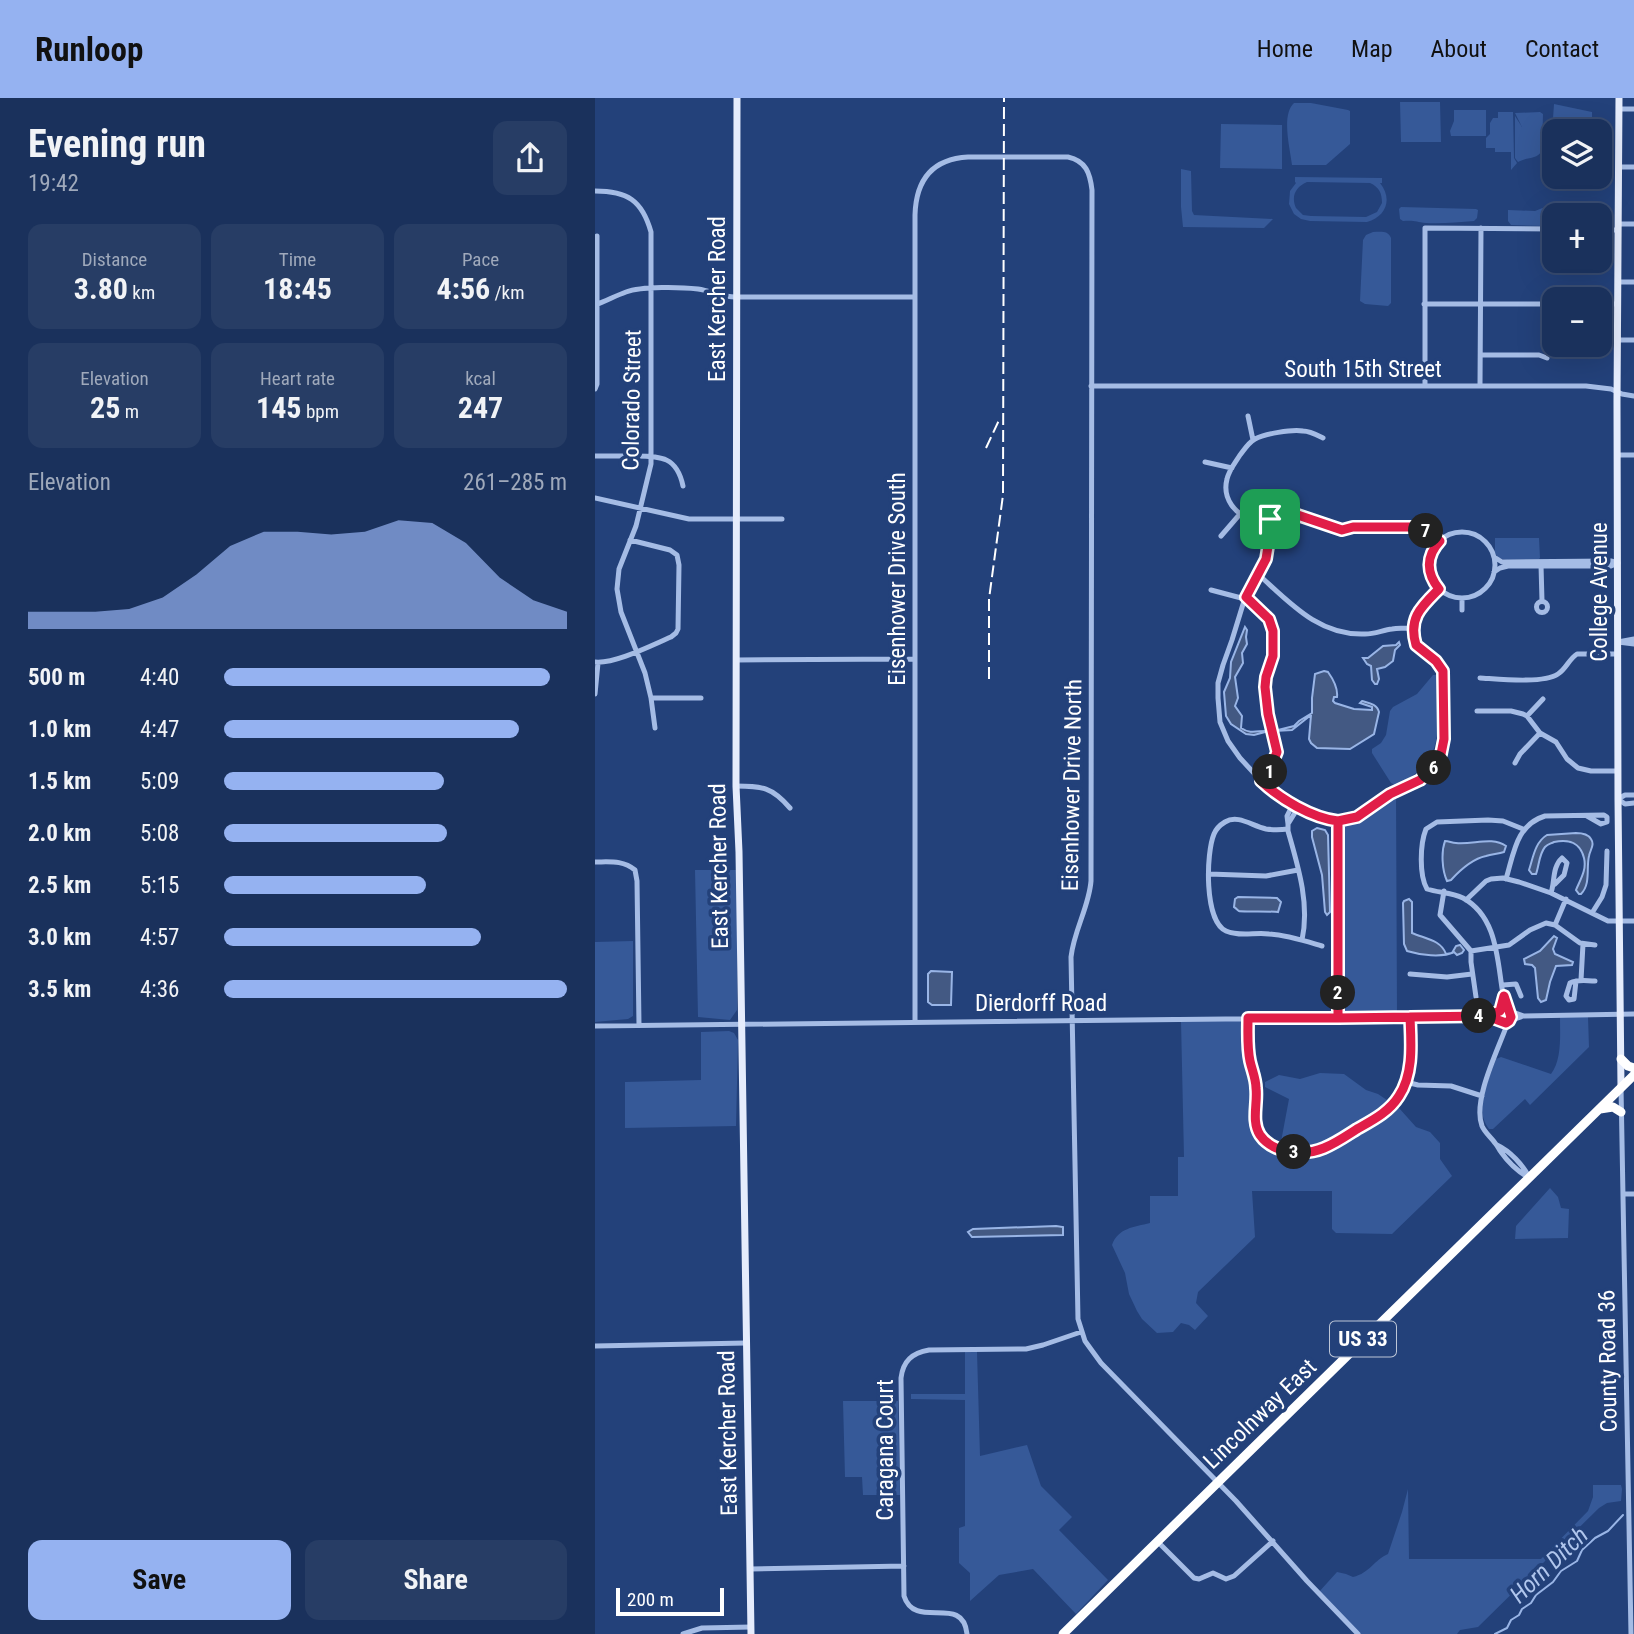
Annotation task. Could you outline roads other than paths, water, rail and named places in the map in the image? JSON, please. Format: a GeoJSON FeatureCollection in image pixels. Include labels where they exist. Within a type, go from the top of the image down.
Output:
{"type":"FeatureCollection","features":[{"type":"Feature","properties":{"kind":"highway"},"geometry":{"type":"LineString","coordinates":[[1621,1059],[1634,1068]]}},
{"type":"Feature","properties":{"kind":"highway","name":"Lincolnway East"},"geometry":{"type":"LineString","coordinates":[[1063,1634],[1634,1074]]}},
{"type":"Feature","properties":{"kind":"highway"},"geometry":{"type":"LineString","coordinates":[[1599,1109],[1613,1107],[1622,1112]]}},
{"type":"Feature","properties":{"kind":"main road","name":"East Kercher Road"},"geometry":{"type":"LineString","coordinates":[[737,98],[736,786],[751,1630]]}},
{"type":"Feature","properties":{"kind":"main road","name":"College Avenue"},"geometry":{"type":"LineString","coordinates":[[1619,98],[1617,392],[1621,1087]]}},
{"type":"Feature","properties":{"kind":"street"},"geometry":{"type":"LineString","coordinates":[[1619,108],[1634,108]]}},
{"type":"Feature","properties":{"kind":"street","name":"Eisenhower Drive North"},"geometry":{"type":"LineString","coordinates":[[957,158],[1068,157],[1080,162],[1088,170],[1092,190],[1091,881],[1088,901],[1072,949],[1077,1294],[1081,1332],[1101,1363],[1218,1483],[1358,1634]]}},
{"type":"Feature","properties":{"kind":"street","name":"Eisenhower Drive South"},"geometry":{"type":"LineString","coordinates":[[915,1021],[915,215],[917,194],[923,180],[933,169],[957,158]]}},
{"type":"Feature","properties":{"kind":"street"},"geometry":{"type":"LineString","coordinates":[[1619,167],[1634,167]]}},
{"type":"Feature","properties":{"kind":"street","name":"Colorado Street"},"geometry":{"type":"LineString","coordinates":[[595,191],[612,191],[628,196],[643,213],[651,232],[651,456],[641,508],[619,569],[617,589],[621,612],[645,673],[655,728]]}},
{"type":"Feature","properties":{"kind":"street"},"geometry":{"type":"LineString","coordinates":[[1612,228],[1634,224]]}},
{"type":"Feature","properties":{"kind":"street"},"geometry":{"type":"LineString","coordinates":[[1425,386],[1425,228],[1542,229]]}},
{"type":"Feature","properties":{"kind":"street"},"geometry":{"type":"LineString","coordinates":[[1481,228],[1481,386]]}},
{"type":"Feature","properties":{"kind":"street"},"geometry":{"type":"LineString","coordinates":[[595,389],[597,236]]}},
{"type":"Feature","properties":{"kind":"street"},"geometry":{"type":"LineString","coordinates":[[1618,282],[1634,282]]}},
{"type":"Feature","properties":{"kind":"street"},"geometry":{"type":"LineString","coordinates":[[596,305],[626,292],[651,288],[691,288],[720,296],[736,297],[915,297]]}},
{"type":"Feature","properties":{"kind":"street"},"geometry":{"type":"LineString","coordinates":[[1424,304],[1542,304]]}},
{"type":"Feature","properties":{"kind":"street"},"geometry":{"type":"LineString","coordinates":[[1612,304],[1618,304]]}},
{"type":"Feature","properties":{"kind":"street"},"geometry":{"type":"LineString","coordinates":[[1618,340],[1634,340]]}},
{"type":"Feature","properties":{"kind":"street"},"geometry":{"type":"LineString","coordinates":[[1481,355],[1539,355],[1547,358]]}},
{"type":"Feature","properties":{"kind":"street","name":"South 15th Street"},"geometry":{"type":"LineString","coordinates":[[1091,386],[1586,386],[1611,388],[1634,396]]}},
{"type":"Feature","properties":{"kind":"street"},"geometry":{"type":"LineString","coordinates":[[1248,416],[1253,440]]}},
{"type":"Feature","properties":{"kind":"street"},"geometry":{"type":"LineString","coordinates":[[1323,438],[1296,430],[1253,440],[1227,479],[1226,493],[1233,508],[1254,519],[1270,519],[1283,510],[1342,530],[1353,527],[1414,527],[1424,529],[1440,541]]}},
{"type":"Feature","properties":{"kind":"street"},"geometry":{"type":"LineString","coordinates":[[1618,455],[1634,455]]}},
{"type":"Feature","properties":{"kind":"street"},"geometry":{"type":"LineString","coordinates":[[595,456],[661,457],[672,463],[680,474],[683,486]]}},
{"type":"Feature","properties":{"kind":"street"},"geometry":{"type":"LineString","coordinates":[[1205,463],[1232,468]]}},
{"type":"Feature","properties":{"kind":"street"},"geometry":{"type":"LineString","coordinates":[[595,498],[683,518],[782,519]]}},
{"type":"Feature","properties":{"kind":"street"},"geometry":{"type":"LineString","coordinates":[[1221,536],[1240,514]]}},
{"type":"Feature","properties":{"kind":"street"},"geometry":{"type":"LineString","coordinates":[[1270,519],[1267,552],[1259,575],[1245,599],[1220,675],[1220,722],[1230,744],[1260,780],[1277,794],[1322,817],[1338,821],[1357,817],[1390,794],[1420,780],[1431,771],[1441,754],[1444,739],[1443,671],[1436,661],[1416,645],[1414,628],[1419,609],[1439,589]]}},
{"type":"Feature","properties":{"kind":"street"},"geometry":{"type":"LineString","coordinates":[[1451,533],[1479,536],[1486,542],[1494,557],[1492,579],[1485,590],[1473,596],[1450,596],[1439,589],[1431,577],[1431,552],[1451,533]]}},
{"type":"Feature","properties":{"kind":"street"},"geometry":{"type":"LineString","coordinates":[[595,694],[596,662],[614,660],[669,638],[677,631],[677,555],[672,551],[630,540]]}},
{"type":"Feature","properties":{"kind":"street"},"geometry":{"type":"LineString","coordinates":[[1494,557],[1506,562],[1541,564],[1611,566],[1618,563]]}},
{"type":"Feature","properties":{"kind":"street"},"geometry":{"type":"LineString","coordinates":[[1494,572],[1508,566],[1541,564]]}},
{"type":"Feature","properties":{"kind":"street"},"geometry":{"type":"LineString","coordinates":[[1541,564],[1542,601]]}},
{"type":"Feature","properties":{"kind":"street"},"geometry":{"type":"LineString","coordinates":[[1259,575],[1302,614],[1328,628],[1344,633],[1362,634],[1394,628],[1414,628]]}},
{"type":"Feature","properties":{"kind":"street"},"geometry":{"type":"LineString","coordinates":[[1211,590],[1245,599],[1271,622],[1273,656],[1266,674],[1266,707],[1277,752],[1271,768],[1260,780]]}},
{"type":"Feature","properties":{"kind":"street"},"geometry":{"type":"LineString","coordinates":[[1462,598],[1462,610]]}},
{"type":"Feature","properties":{"kind":"street"},"geometry":{"type":"LineString","coordinates":[[1618,642],[1634,641]]}},
{"type":"Feature","properties":{"kind":"street"},"geometry":{"type":"LineString","coordinates":[[1480,678],[1544,678],[1559,673],[1577,654],[1618,654]]}},
{"type":"Feature","properties":{"kind":"street"},"geometry":{"type":"LineString","coordinates":[[736,660],[915,659]]}},
{"type":"Feature","properties":{"kind":"street"},"geometry":{"type":"LineString","coordinates":[[651,698],[701,698]]}},
{"type":"Feature","properties":{"kind":"street"},"geometry":{"type":"LineString","coordinates":[[1527,716],[1543,699]]}},
{"type":"Feature","properties":{"kind":"street"},"geometry":{"type":"LineString","coordinates":[[1477,711],[1515,711],[1527,716],[1540,733],[1556,742],[1567,759],[1578,768],[1618,771]]}},
{"type":"Feature","properties":{"kind":"street"},"geometry":{"type":"LineString","coordinates":[[1515,763],[1540,733]]}},
{"type":"Feature","properties":{"kind":"street"},"geometry":{"type":"LineString","coordinates":[[736,786],[760,786],[768,789],[777,794],[789,808]]}},
{"type":"Feature","properties":{"kind":"street"},"geometry":{"type":"LineString","coordinates":[[1618,799],[1625,795],[1634,795]]}},
{"type":"Feature","properties":{"kind":"street"},"geometry":{"type":"LineString","coordinates":[[1618,799],[1625,803],[1634,803]]}},
{"type":"Feature","properties":{"kind":"street"},"geometry":{"type":"LineString","coordinates":[[1296,805],[1287,816],[1304,903],[1302,940]]}},
{"type":"Feature","properties":{"kind":"street"},"geometry":{"type":"LineString","coordinates":[[1506,879],[1523,829],[1541,817],[1587,816]]}},
{"type":"Feature","properties":{"kind":"street"},"geometry":{"type":"LineString","coordinates":[[1288,826],[1265,829],[1237,819],[1223,823],[1214,833],[1209,874],[1215,919],[1222,929],[1234,934],[1273,934],[1322,946]]}},
{"type":"Feature","properties":{"kind":"street"},"geometry":{"type":"LineString","coordinates":[[1523,829],[1495,820],[1437,822],[1426,829],[1422,843],[1424,885],[1431,891],[1444,891],[1466,900],[1486,922],[1496,948],[1504,996],[1511,1017],[1501,1036],[1482,1096],[1481,1121],[1487,1135],[1500,1151],[1529,1178]]}},
{"type":"Feature","properties":{"kind":"street"},"geometry":{"type":"LineString","coordinates":[[1338,821],[1338,1018]]}},
{"type":"Feature","properties":{"kind":"street"},"geometry":{"type":"LineString","coordinates":[[1592,913],[1604,891],[1607,850]]}},
{"type":"Feature","properties":{"kind":"street"},"geometry":{"type":"LineString","coordinates":[[595,862],[619,862],[635,870],[639,1025]]}},
{"type":"Feature","properties":{"kind":"street"},"geometry":{"type":"LineString","coordinates":[[1209,874],[1266,876],[1298,870]]}},
{"type":"Feature","properties":{"kind":"street"},"geometry":{"type":"LineString","coordinates":[[1466,900],[1486,881],[1506,879],[1566,899],[1608,921],[1634,921]]}},
{"type":"Feature","properties":{"kind":"street"},"geometry":{"type":"LineString","coordinates":[[1551,893],[1555,884]]}},
{"type":"Feature","properties":{"kind":"street"},"geometry":{"type":"LineString","coordinates":[[1444,891],[1440,915],[1471,951],[1476,997]]}},
{"type":"Feature","properties":{"kind":"street"},"geometry":{"type":"LineString","coordinates":[[1555,925],[1566,899]]}},
{"type":"Feature","properties":{"kind":"street"},"geometry":{"type":"LineString","coordinates":[[1471,951],[1509,944],[1546,923],[1555,925],[1583,944],[1595,945]]}},
{"type":"Feature","properties":{"kind":"street"},"geometry":{"type":"LineString","coordinates":[[1583,944],[1579,981],[1595,981]]}},
{"type":"Feature","properties":{"kind":"street"},"geometry":{"type":"LineString","coordinates":[[1410,975],[1472,974]]}},
{"type":"Feature","properties":{"kind":"street"},"geometry":{"type":"LineString","coordinates":[[1503,985],[1516,984],[1521,996]]}},
{"type":"Feature","properties":{"kind":"street"},"geometry":{"type":"LineString","coordinates":[[1501,1036],[1501,1025],[1497,1016],[1504,996]]}},
{"type":"Feature","properties":{"kind":"street","name":"Dierdorff Road"},"geometry":{"type":"LineString","coordinates":[[595,1026],[1487,1016],[1508,1010],[1524,1016]]}},
{"type":"Feature","properties":{"kind":"street","name":"Dierdorff Road"},"geometry":{"type":"LineString","coordinates":[[1487,1016],[1503,1023],[1524,1016],[1634,1014]]}},
{"type":"Feature","properties":{"kind":"street"},"geometry":{"type":"LineString","coordinates":[[1248,1018],[1249,1059],[1257,1091],[1257,1128],[1273,1148],[1303,1152],[1325,1148],[1385,1112],[1399,1095],[1406,1082],[1411,1053],[1410,1017]]}},
{"type":"Feature","properties":{"kind":"street"},"geometry":{"type":"LineString","coordinates":[[1406,1082],[1424,1086],[1451,1086],[1482,1096]]}},
{"type":"Feature","properties":{"kind":"street","name":"County Road 36"},"geometry":{"type":"LineString","coordinates":[[1621,1087],[1630,1634]]}},
{"type":"Feature","properties":{"kind":"street"},"geometry":{"type":"LineString","coordinates":[[1623,1194],[1634,1194]]}},
{"type":"Feature","properties":{"kind":"street"},"geometry":{"type":"LineString","coordinates":[[1625,1305],[1632,1305]]}},
{"type":"Feature","properties":{"kind":"street"},"geometry":{"type":"LineString","coordinates":[[1625,1314],[1634,1313]]}},
{"type":"Feature","properties":{"kind":"street","name":"Caragana Court"},"geometry":{"type":"LineString","coordinates":[[967,1634],[964,1622],[954,1614],[916,1611],[909,1606],[904,1596],[902,1371],[906,1361],[915,1354],[929,1350],[1034,1348],[1081,1332]]}},
{"type":"Feature","properties":{"kind":"street"},"geometry":{"type":"LineString","coordinates":[[595,1346],[746,1343]]}},
{"type":"Feature","properties":{"kind":"street"},"geometry":{"type":"LineString","coordinates":[[1157,1541],[1194,1578],[1199,1579],[1213,1573],[1226,1579],[1234,1576],[1273,1541]]}},
{"type":"Feature","properties":{"kind":"street"},"geometry":{"type":"LineString","coordinates":[[750,1569],[904,1566]]}},
{"type":"Feature","properties":{"kind":"street"},"geometry":{"type":"LineString","coordinates":[[683,1634],[702,1628],[751,1630]]}},
{"type":"Feature","properties":{"kind":"waterway","name":"Horn Ditch"},"geometry":{"type":"LineString","coordinates":[[1495,1634],[1507,1628],[1511,1620],[1553,1582],[1561,1571],[1577,1561],[1582,1550],[1608,1531],[1623,1515]]}},
{"type":"Feature","properties":{"kind":"railway"},"geometry":{"type":"LineString","coordinates":[[989,679],[989,599],[1003,495],[1004,98]]}},
{"type":"Feature","properties":{"kind":"railway"},"geometry":{"type":"LineString","coordinates":[[986,448],[1000,418]]}}]}
